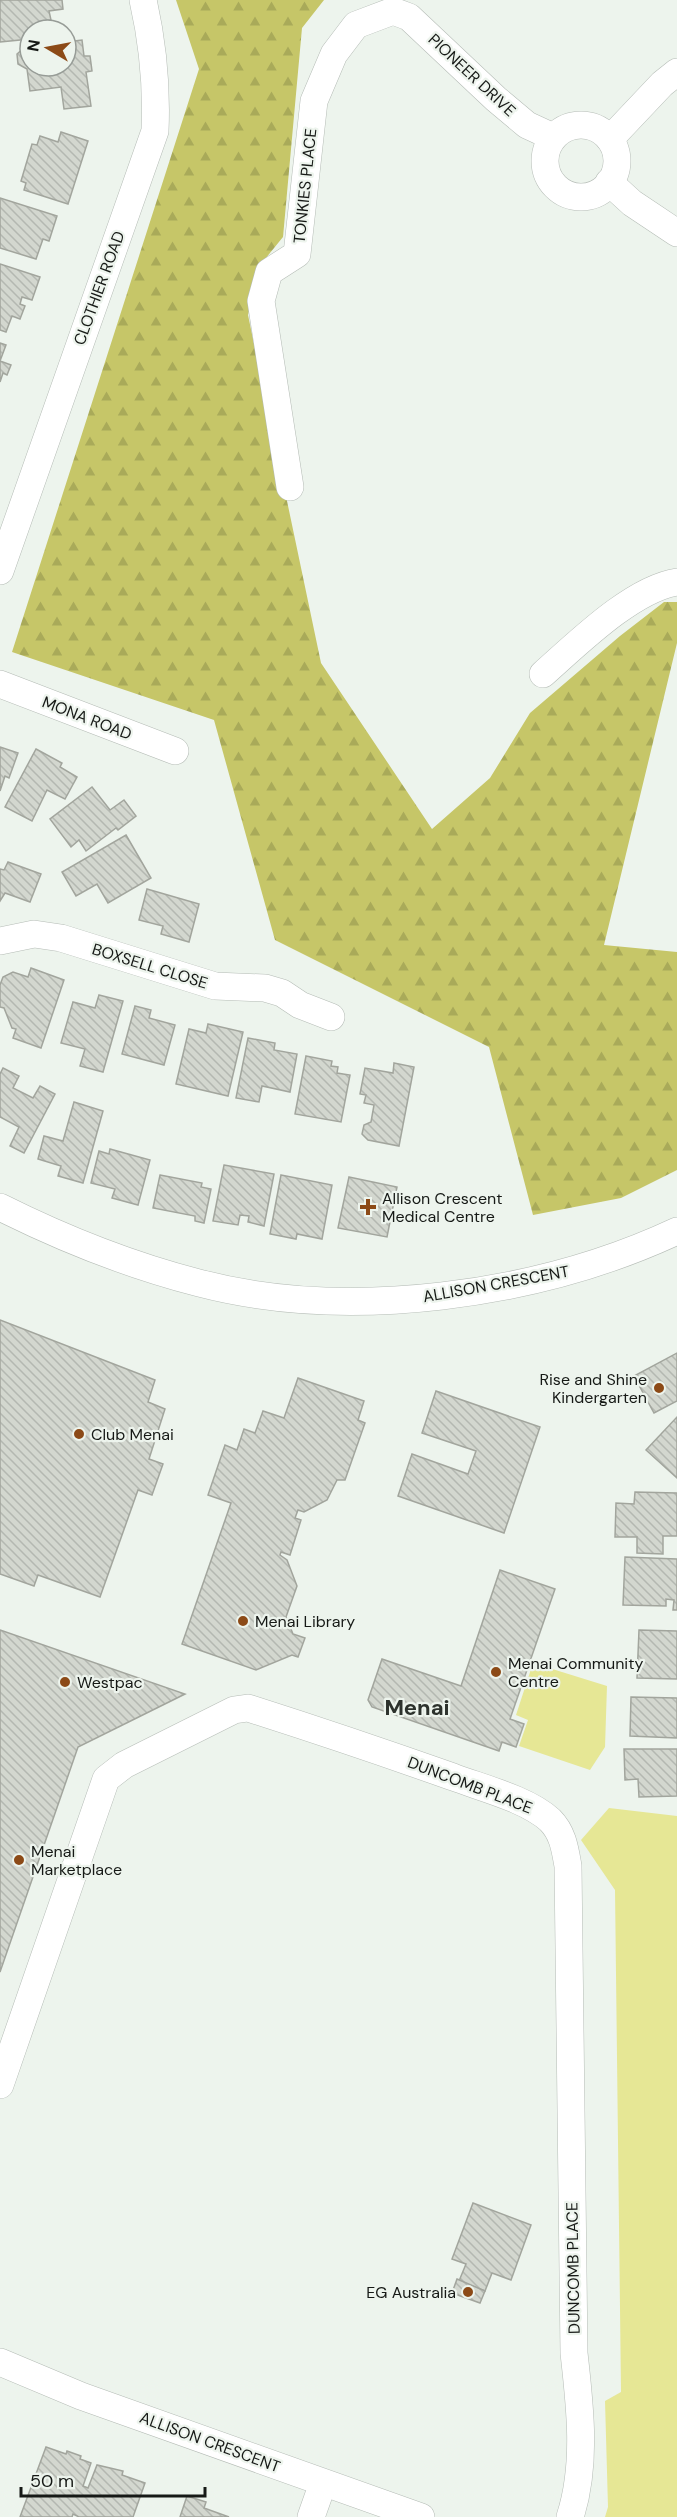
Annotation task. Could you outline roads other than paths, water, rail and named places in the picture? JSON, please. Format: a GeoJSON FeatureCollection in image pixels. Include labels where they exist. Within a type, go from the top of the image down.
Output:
{"type":"FeatureCollection","features":[{"type":"Feature","properties":{"kind":"street","name":"CLOTHIER ROAD"},"geometry":{"type":"LineString","coordinates":[[0,571],[155,131],[156,93],[152,40],[143,0]]}},
{"type":"Feature","properties":{"kind":"street","name":"PIONEER DRIVE"},"geometry":{"type":"LineString","coordinates":[[393,11],[409,17],[527,125],[554,137]]}},
{"type":"Feature","properties":{"kind":"street","name":"TONKIES PLACE"},"geometry":{"type":"LineString","coordinates":[[290,487],[261,301],[269,272],[297,254],[314,101],[334,54],[356,25],[393,11]]}},
{"type":"Feature","properties":{"kind":"street"},"geometry":{"type":"LineString","coordinates":[[610,140],[662,84],[677,72]]}},
{"type":"Feature","properties":{"kind":"street"},"geometry":{"type":"LineString","coordinates":[[582,125],[593,127],[610,140],[617,161],[615,172],[609,183],[591,195],[579,197],[558,189],[546,170],[548,147],[554,137],[562,130],[582,125]]}},
{"type":"Feature","properties":{"kind":"street"},"geometry":{"type":"LineString","coordinates":[[609,183],[632,203],[677,233]]}},
{"type":"Feature","properties":{"kind":"street"},"geometry":{"type":"LineString","coordinates":[[543,675],[599,624],[661,584],[677,582]]}},
{"type":"Feature","properties":{"kind":"street","name":"MONA ROAD"},"geometry":{"type":"LineString","coordinates":[[0,684],[175,751]]}},
{"type":"Feature","properties":{"kind":"street","name":"BOXSELL CLOSE"},"geometry":{"type":"LineString","coordinates":[[0,940],[34,934],[61,938],[215,986],[265,988],[282,993],[300,1005],[331,1017]]}},
{"type":"Feature","properties":{"kind":"street","name":"ALLISON CRESCENT"},"geometry":{"type":"LineString","coordinates":[[0,1207],[77,1243],[201,1284],[280,1297],[319,1300],[416,1298],[513,1284],[582,1268],[677,1231]]}},
{"type":"Feature","properties":{"kind":"street","name":"DUNCOMB PLACE"},"geometry":{"type":"LineString","coordinates":[[0,2085],[106,1779],[124,1765],[234,1710],[248,1708],[349,1740],[535,1809],[551,1821],[563,1839],[568,1866],[574,2353],[580,2452],[575,2502],[570,2517]]}},
{"type":"Feature","properties":{"kind":"street","name":"ALLISON CRESCENT"},"geometry":{"type":"LineString","coordinates":[[0,2362],[81,2396],[421,2517]]}},
{"type":"Feature","properties":{"kind":"street"},"geometry":{"type":"LineString","coordinates":[[311,2517],[323,2482]]}},
{"type":"Feature","properties":{"kind":"place","name":"Allison Crescent Medical Centre"},"geometry":{"type":"Point","coordinates":[368,1207]}},
{"type":"Feature","properties":{"kind":"place","name":"Rise and Shine Kindergarten"},"geometry":{"type":"Point","coordinates":[659,1388]}},
{"type":"Feature","properties":{"kind":"place","name":"Club Menai"},"geometry":{"type":"Point","coordinates":[79,1434]}},
{"type":"Feature","properties":{"kind":"place","name":"Menai Library"},"geometry":{"type":"Point","coordinates":[243,1621]}},
{"type":"Feature","properties":{"kind":"place","name":"Menai Community Centre"},"geometry":{"type":"Point","coordinates":[496,1672]}},
{"type":"Feature","properties":{"kind":"place","name":"Westpac"},"geometry":{"type":"Point","coordinates":[65,1682]}},
{"type":"Feature","properties":{"kind":"place","name":"Menai Marketplace"},"geometry":{"type":"Point","coordinates":[19,1860]}},
{"type":"Feature","properties":{"kind":"place","name":"EG Australia"},"geometry":{"type":"Point","coordinates":[468,2292]}},
{"type":"Feature","properties":{"kind":"district","name":"Menai"},"geometry":{"type":"Point","coordinates":[417,1707]}}]}
